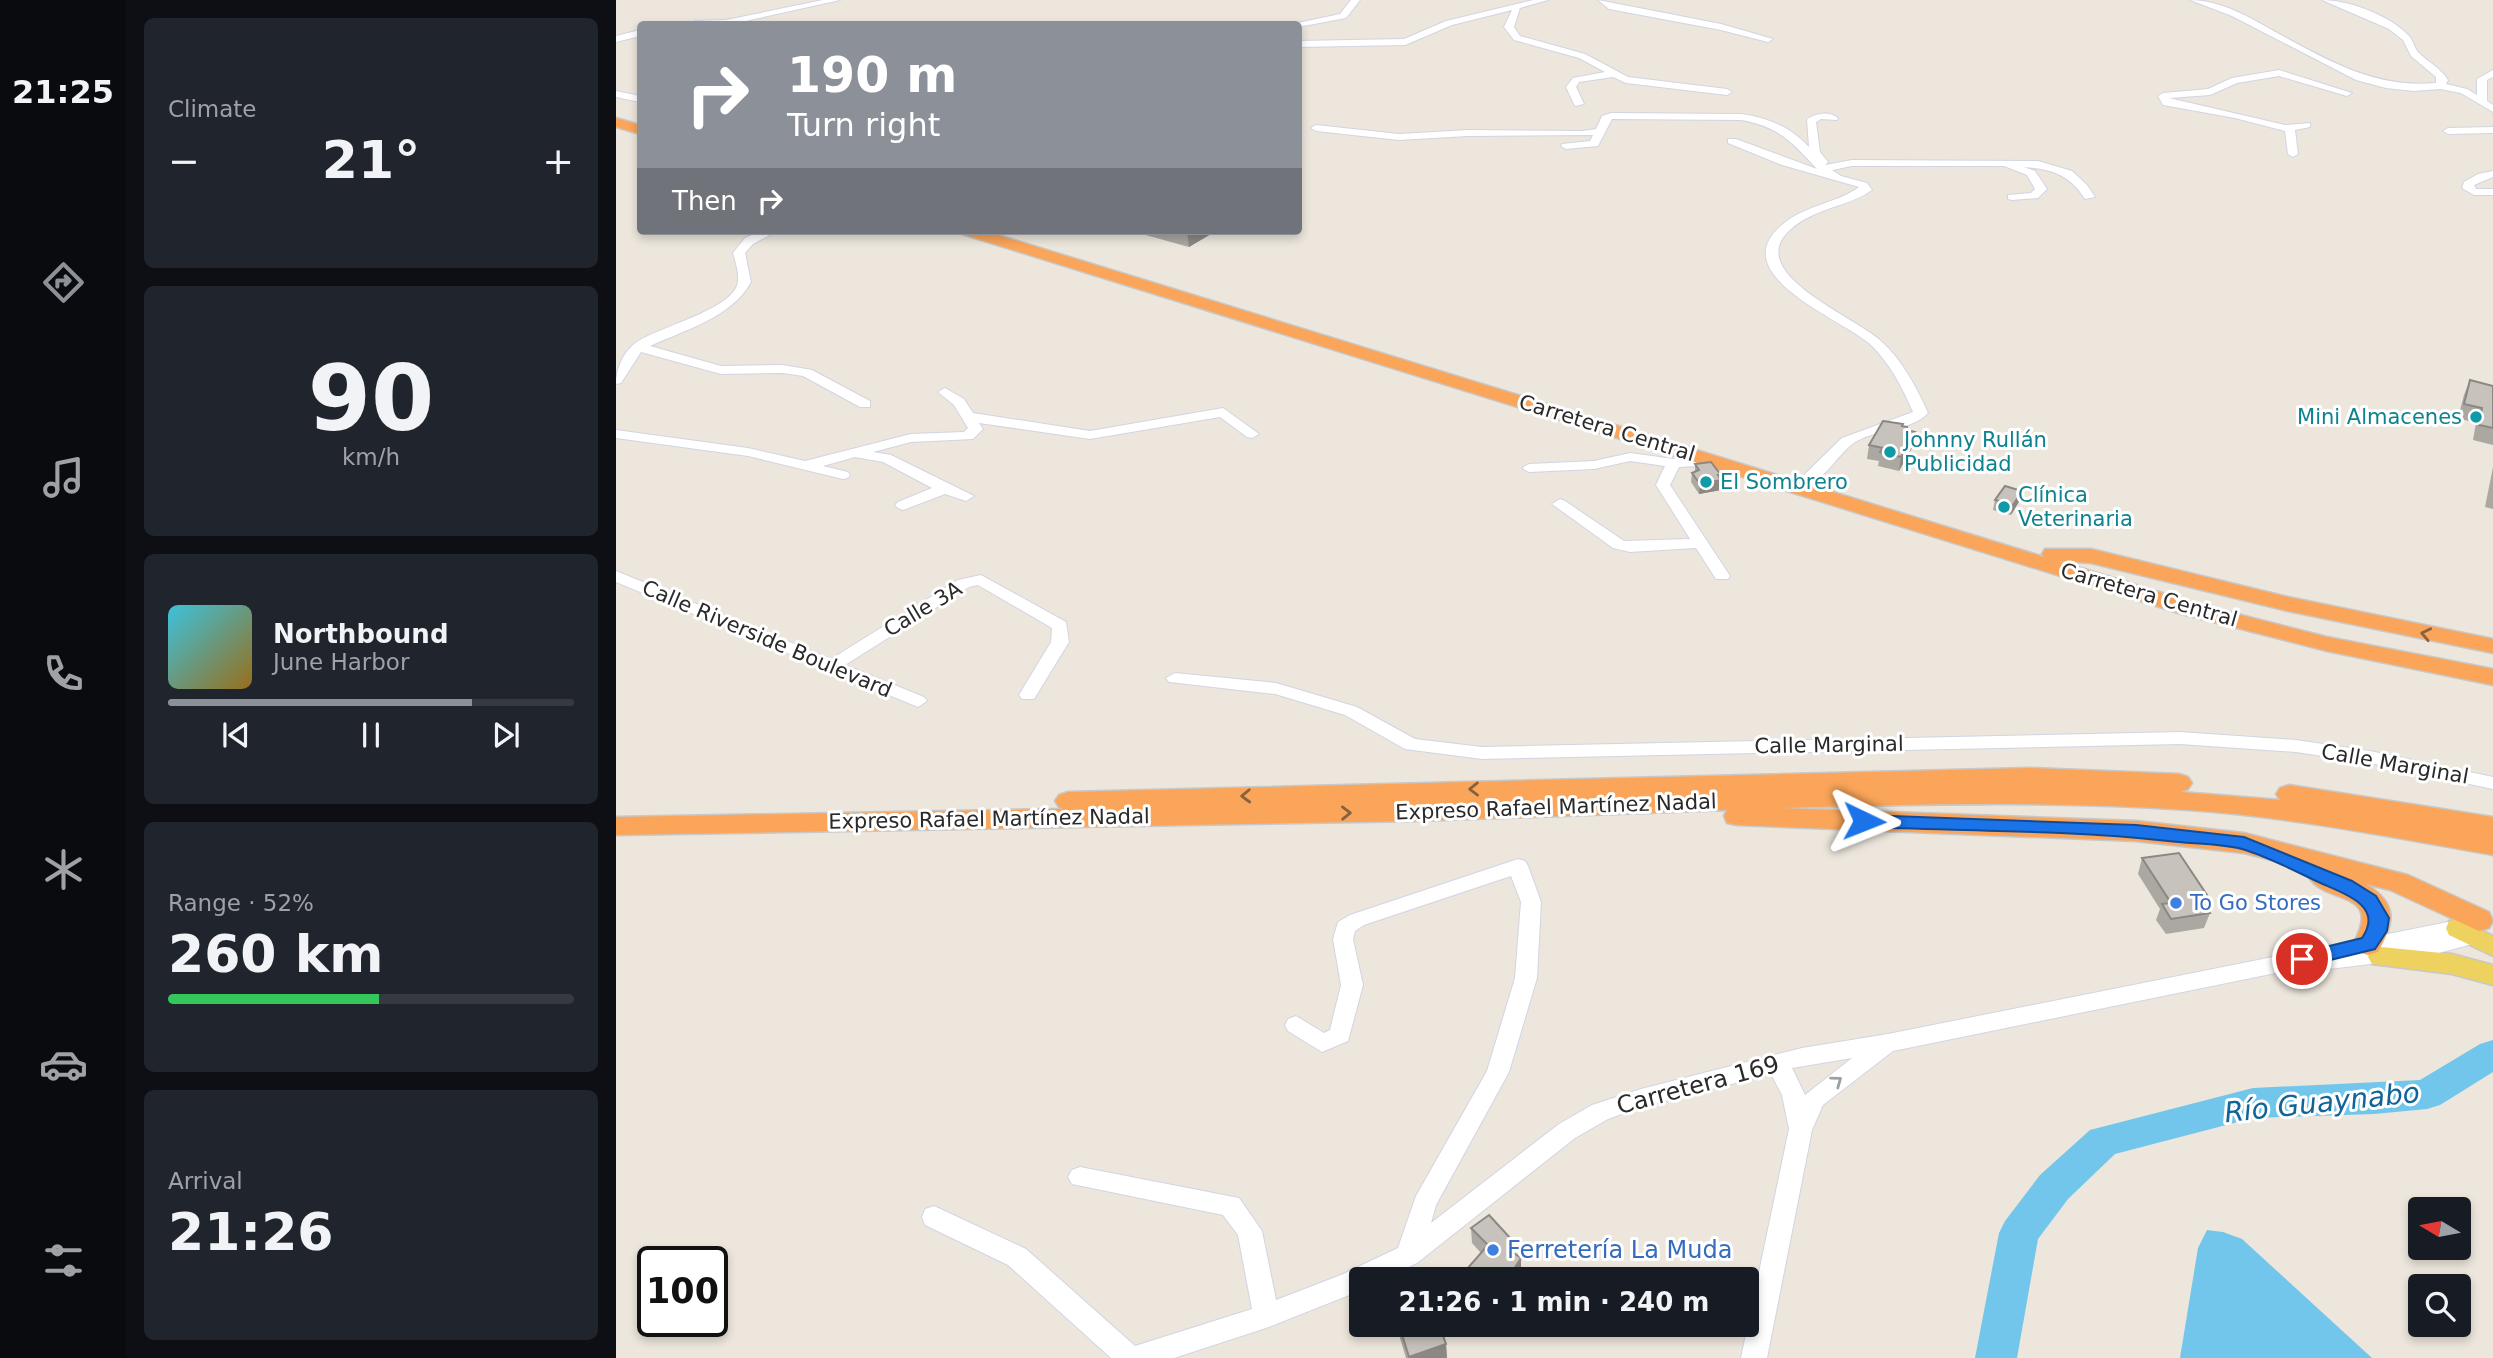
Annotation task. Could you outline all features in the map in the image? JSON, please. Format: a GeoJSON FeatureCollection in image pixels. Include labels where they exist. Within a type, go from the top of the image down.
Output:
{"type":"FeatureCollection","features":[{"type":"Feature","properties":{"kind":"highway"},"geometry":{"type":"LineString","coordinates":[[616,115],[637,121]]}},
{"type":"Feature","properties":{"kind":"highway"},"geometry":{"type":"LineString","coordinates":[[616,122],[637,129]]}},
{"type":"Feature","properties":{"kind":"highway","name":"Carretera Central"},"geometry":{"type":"LineString","coordinates":[[981,235],[2240,623],[2364,653],[2493,677]]}},
{"type":"Feature","properties":{"kind":"highway","name":"Carretera Central"},"geometry":{"type":"LineString","coordinates":[[1008,235],[2195,596],[2350,636],[2493,662]]}},
{"type":"Feature","properties":{"kind":"highway"},"geometry":{"type":"LineString","coordinates":[[2053,554],[2091,556],[2313,609],[2493,646]]}},
{"type":"Feature","properties":{"kind":"highway","name":"Expreso Rafael Martínez Nadal"},"geometry":{"type":"LineString","coordinates":[[616,809],[903,805],[2029,777],[2185,783],[2310,797],[2446,827],[2493,845]]}},
{"type":"Feature","properties":{"kind":"highway","name":"Expreso Rafael Martínez Nadal"},"geometry":{"type":"LineString","coordinates":[[616,826],[1414,812],[1786,799],[2034,795],[2189,801],[2446,827],[2493,826]]}},
{"type":"Feature","properties":{"kind":"highway"},"geometry":{"type":"LineString","coordinates":[[1414,812],[1755,816],[2136,831],[2244,843],[2281,851],[2367,876],[2390,892],[2482,928]]}},
{"type":"Feature","properties":{"kind":"highway"},"geometry":{"type":"LineString","coordinates":[[2244,843],[2346,886],[2370,901],[2380,918],[2374,950]]}},
{"type":"Feature","properties":{"kind":"main road"},"geometry":{"type":"LineString","coordinates":[[2374,950],[2452,964],[2493,975]]}},
{"type":"Feature","properties":{"kind":"street"},"geometry":{"type":"LineString","coordinates":[[735,21],[836,0]]}},
{"type":"Feature","properties":{"kind":"street"},"geometry":{"type":"LineString","coordinates":[[1302,23],[1343,16],[1356,0]]}},
{"type":"Feature","properties":{"kind":"street"},"geometry":{"type":"LineString","coordinates":[[1302,44],[1405,41],[1449,23],[1544,0]]}},
{"type":"Feature","properties":{"kind":"street"},"geometry":{"type":"LineString","coordinates":[[1602,0],[1609,6],[1721,27],[1768,39]]}},
{"type":"Feature","properties":{"kind":"street"},"geometry":{"type":"LineString","coordinates":[[2194,0],[2234,13],[2321,61],[2365,79],[2414,89],[2440,86],[2464,91],[2493,109]]}},
{"type":"Feature","properties":{"kind":"street"},"geometry":{"type":"LineString","coordinates":[[2326,0],[2348,6],[2407,39],[2411,51],[2440,74],[2443,80],[2440,86]]}},
{"type":"Feature","properties":{"kind":"street"},"geometry":{"type":"LineString","coordinates":[[1514,6],[1517,10],[1509,27],[1517,38],[1582,56],[1626,80],[1727,92]]}},
{"type":"Feature","properties":{"kind":"street"},"geometry":{"type":"LineString","coordinates":[[742,8],[778,11]]}},
{"type":"Feature","properties":{"kind":"street"},"geometry":{"type":"LineString","coordinates":[[616,39],[637,34]]}},
{"type":"Feature","properties":{"kind":"street"},"geometry":{"type":"LineString","coordinates":[[2275,35],[2282,63]]}},
{"type":"Feature","properties":{"kind":"street"},"geometry":{"type":"LineString","coordinates":[[2306,125],[2290,128],[2167,103],[2164,96],[2210,92],[2282,63],[2347,93]]}},
{"type":"Feature","properties":{"kind":"street"},"geometry":{"type":"LineString","coordinates":[[2482,100],[2482,79],[2492,73]]}},
{"type":"Feature","properties":{"kind":"street"},"geometry":{"type":"LineString","coordinates":[[1579,104],[1570,87],[1576,80],[1614,74]]}},
{"type":"Feature","properties":{"kind":"street"},"geometry":{"type":"LineString","coordinates":[[616,94],[637,96]]}},
{"type":"Feature","properties":{"kind":"street"},"geometry":{"type":"LineString","coordinates":[[1566,146],[1594,144],[1605,118],[1631,115],[1741,117],[1761,120],[1791,134],[1829,172]]}},
{"type":"Feature","properties":{"kind":"street"},"geometry":{"type":"LineString","coordinates":[[1829,172],[1815,152],[1811,121],[1819,116],[1833,118]]}},
{"type":"Feature","properties":{"kind":"street"},"geometry":{"type":"LineString","coordinates":[[1316,128],[1399,137],[1468,133],[1583,134],[1600,131]]}},
{"type":"Feature","properties":{"kind":"street"},"geometry":{"type":"LineString","coordinates":[[2290,128],[2293,154]]}},
{"type":"Feature","properties":{"kind":"street"},"geometry":{"type":"LineString","coordinates":[[2448,131],[2493,130]]}},
{"type":"Feature","properties":{"kind":"street"},"geometry":{"type":"LineString","coordinates":[[1732,141],[1786,163],[1829,172],[1863,185],[1866,190],[1819,206],[1801,216],[1770,243],[1768,257],[1775,270],[1796,290],[1874,341],[1901,371],[1921,413],[1909,421],[1877,426],[1850,438],[1808,479]]}},
{"type":"Feature","properties":{"kind":"street"},"geometry":{"type":"LineString","coordinates":[[1829,172],[1852,163],[2039,164],[2062,169],[2083,183],[2089,197]]}},
{"type":"Feature","properties":{"kind":"street"},"geometry":{"type":"LineString","coordinates":[[2006,163],[2031,173],[2041,189],[2034,196],[2012,197]]}},
{"type":"Feature","properties":{"kind":"street"},"geometry":{"type":"LineString","coordinates":[[2493,174],[2482,176],[2468,184],[2468,188],[2474,192],[2493,192]]}},
{"type":"Feature","properties":{"kind":"street"},"geometry":{"type":"LineString","coordinates":[[616,380],[638,347],[712,313],[738,295],[745,282],[740,253],[750,241],[763,235]]}},
{"type":"Feature","properties":{"kind":"street"},"geometry":{"type":"LineString","coordinates":[[638,347],[721,370],[783,369],[807,373],[865,404]]}},
{"type":"Feature","properties":{"kind":"street"},"geometry":{"type":"LineString","coordinates":[[804,466],[911,438],[968,436],[976,429],[970,417],[959,402],[945,392]]}},
{"type":"Feature","properties":{"kind":"street"},"geometry":{"type":"LineString","coordinates":[[970,417],[1090,435],[1223,412],[1252,434]]}},
{"type":"Feature","properties":{"kind":"street"},"geometry":{"type":"LineString","coordinates":[[616,434],[748,452],[843,475]]}},
{"type":"Feature","properties":{"kind":"street"},"geometry":{"type":"LineString","coordinates":[[848,454],[886,458],[944,489],[966,496]]}},
{"type":"Feature","properties":{"kind":"street"},"geometry":{"type":"LineString","coordinates":[[1529,468],[1594,465],[1630,457],[1674,463],[1716,461]]}},
{"type":"Feature","properties":{"kind":"street"},"geometry":{"type":"LineString","coordinates":[[1674,463],[1663,485],[1722,576]]}},
{"type":"Feature","properties":{"kind":"street"},"geometry":{"type":"LineString","coordinates":[[903,505],[944,489]]}},
{"type":"Feature","properties":{"kind":"street"},"geometry":{"type":"LineString","coordinates":[[1560,505],[1619,545],[1630,547],[1700,543]]}},
{"type":"Feature","properties":{"kind":"street","name":"Calle Riverside Boulevard"},"geometry":{"type":"LineString","coordinates":[[616,576],[918,701]]}},
{"type":"Feature","properties":{"kind":"street","name":"Calle 3A"},"geometry":{"type":"LineString","coordinates":[[831,666],[964,583],[981,580],[1060,626],[1060,642],[1028,695]]}},
{"type":"Feature","properties":{"kind":"street","name":"Calle Marginal"},"geometry":{"type":"LineString","coordinates":[[1175,678],[1276,689],[1351,711],[1411,745],[1482,753],[2180,738],[2296,746],[2370,757],[2493,783]]}},
{"type":"Feature","properties":{"kind":"street"},"geometry":{"type":"LineString","coordinates":[[1296,1025],[1322,1043],[1340,1035],[1352,985],[1343,939],[1345,927],[1357,919],[1518,866],[1531,902],[1526,978],[1497,1072],[1425,1203],[1408,1255]]}},
{"type":"Feature","properties":{"kind":"street","name":"Carretera 169"},"geometry":{"type":"LineString","coordinates":[[1136,1358],[1266,1316],[1350,1283],[1408,1255],[1567,1131],[1600,1112],[1708,1080],[1802,1057],[1888,1043],[2277,966],[2374,950],[2434,948],[2482,928]]}},
{"type":"Feature","properties":{"kind":"street"},"geometry":{"type":"LineString","coordinates":[[1754,1358],[1800,1130],[1815,1099],[1888,1043]]}},
{"type":"Feature","properties":{"kind":"street"},"geometry":{"type":"LineString","coordinates":[[1777,1064],[1791,1084],[1798,1103],[1800,1130]]}},
{"type":"Feature","properties":{"kind":"street"},"geometry":{"type":"LineString","coordinates":[[1080,1177],[1230,1206],[1250,1231],[1266,1316]]}},
{"type":"Feature","properties":{"kind":"street"},"geometry":{"type":"LineString","coordinates":[[934,1217],[1017,1257],[1130,1358]]}},
{"type":"Feature","properties":{"kind":"water"},"geometry":{"type":"Polygon","coordinates":[[[2207,1230],[2242,1239],[2372,1358],[2180,1358],[2198,1248],[2207,1230]]]}},
{"type":"Feature","properties":{"kind":"building"},"geometry":{"type":"Polygon","coordinates":[[[2470,380],[2493,386],[2493,428],[2479,425],[2482,408],[2464,404],[2470,380]]]}},
{"type":"Feature","properties":{"kind":"building"},"geometry":{"type":"Polygon","coordinates":[[[1883,421],[1903,424],[1902,426],[1907,427],[1906,430],[1915,432],[1901,457],[1880,452],[1883,448],[1869,445],[1883,421]]]}},
{"type":"Feature","properties":{"kind":"building"},"geometry":{"type":"Polygon","coordinates":[[[1711,462],[1721,475],[1718,475],[1721,480],[1700,484],[1692,473],[1699,470],[1695,464],[1711,462]]]}},
{"type":"Feature","properties":{"kind":"building"},"geometry":{"type":"Polygon","coordinates":[[[2005,486],[2022,491],[2013,505],[1995,500],[2005,486]]]}},
{"type":"Feature","properties":{"kind":"building"},"geometry":{"type":"Polygon","coordinates":[[[2179,853],[2207,895],[2199,896],[2210,913],[2171,919],[2162,904],[2171,903],[2142,858],[2179,853]]]}},
{"type":"Feature","properties":{"kind":"building"},"geometry":{"type":"Polygon","coordinates":[[[1489,1215],[1513,1241],[1508,1249],[1521,1258],[1515,1267],[1469,1267],[1488,1245],[1471,1228],[1489,1215]]]}},
{"type":"Feature","properties":{"kind":"building"},"geometry":{"type":"Polygon","coordinates":[[[1403,1337],[1443,1337],[1446,1344],[1409,1357],[1403,1337]]]}},
{"type":"Feature","properties":{"kind":"waterway","name":"Río Guaynabo"},"geometry":{"type":"LineString","coordinates":[[1996,1358],[2019,1233],[2054,1187],[2103,1141],[2253,1103],[2374,1099],[2427,1094],[2493,1054]]}},
{"type":"Feature","properties":{"kind":"place","name":"Mini Almacenes"},"geometry":{"type":"Point","coordinates":[2476,417]}},
{"type":"Feature","properties":{"kind":"place","name":"Johnny Rullán Publicidad"},"geometry":{"type":"Point","coordinates":[1890,452]}},
{"type":"Feature","properties":{"kind":"place","name":"El Sombrero"},"geometry":{"type":"Point","coordinates":[1706,482]}},
{"type":"Feature","properties":{"kind":"place","name":"Clínica Veterinaria"},"geometry":{"type":"Point","coordinates":[2004,507]}},
{"type":"Feature","properties":{"kind":"place","name":"To Go Stores"},"geometry":{"type":"Point","coordinates":[2176,903]}},
{"type":"Feature","properties":{"kind":"place","name":"Ferretería La Muda"},"geometry":{"type":"Point","coordinates":[1493,1250]}},
{"type":"Feature","properties":{"kind":"route"},"geometry":{"type":"LineString","coordinates":[[1864,821],[2136,831],[2244,843],[2346,886],[2370,901],[2376,910],[2380,918],[2377,931],[2368,944],[2302,959]]}}]}
